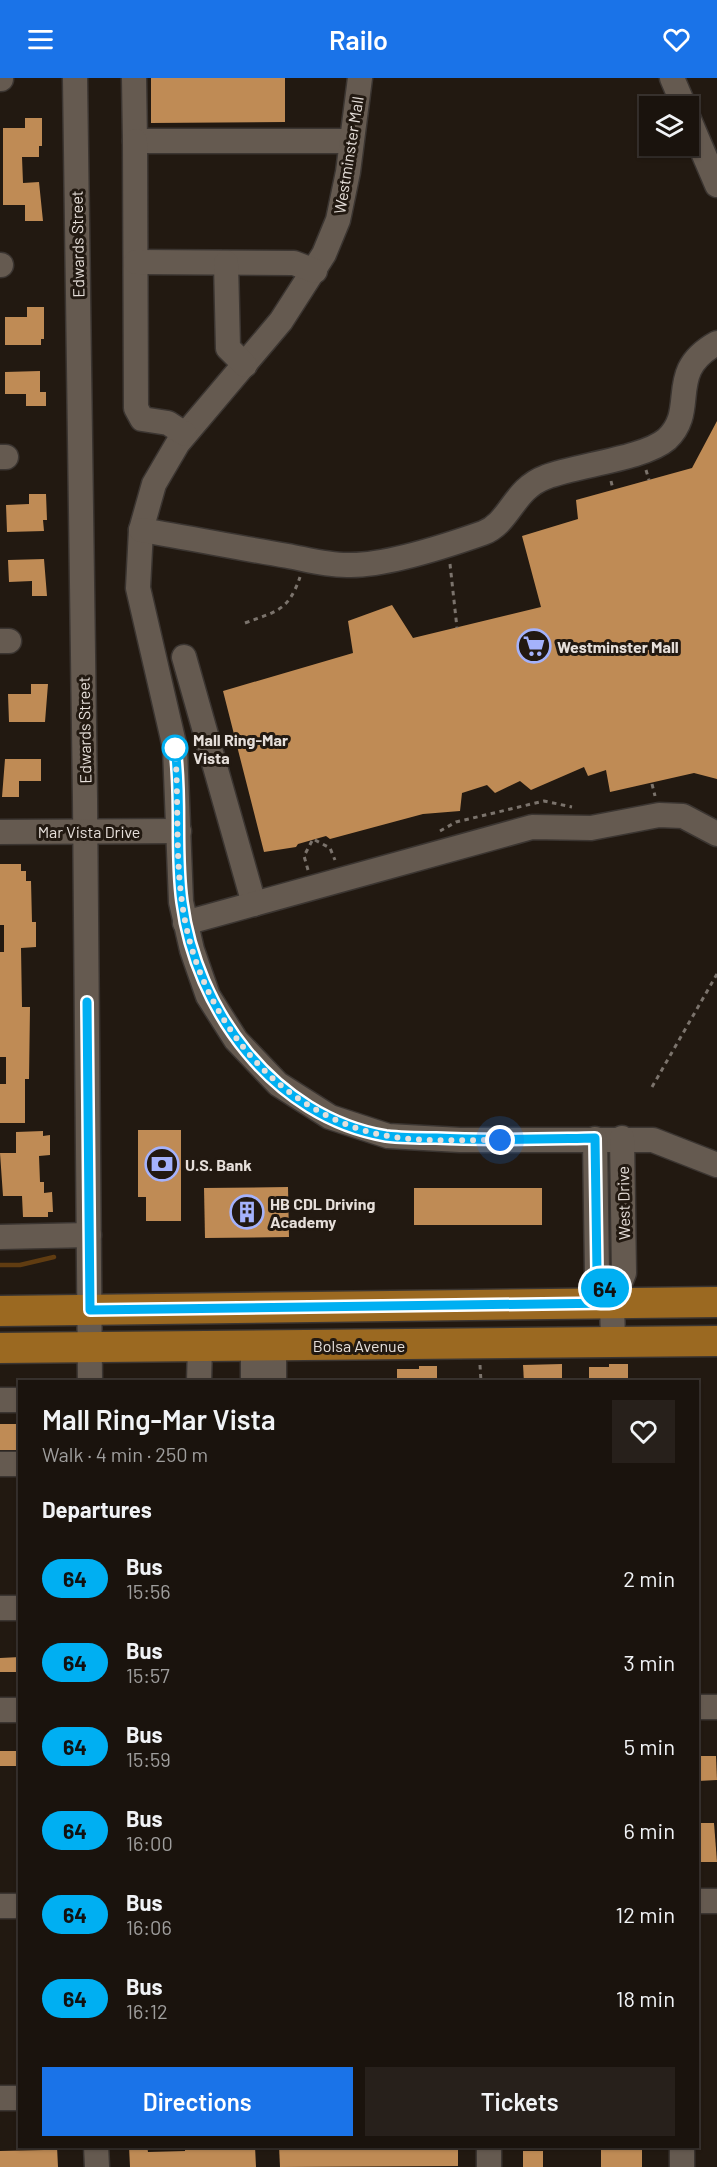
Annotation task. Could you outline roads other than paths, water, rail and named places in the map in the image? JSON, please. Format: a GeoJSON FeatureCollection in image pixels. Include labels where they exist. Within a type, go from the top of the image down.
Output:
{"type":"FeatureCollection","features":[{"type":"Feature","properties":{"kind":"main road"},"geometry":{"type":"LineString","coordinates":[[0,1311],[717,1302]]}},
{"type":"Feature","properties":{"kind":"main road","name":"Bolsa Avenue"},"geometry":{"type":"LineString","coordinates":[[0,1348],[717,1341]]}},
{"type":"Feature","properties":{"kind":"street","name":"Edwards Street"},"geometry":{"type":"LineString","coordinates":[[75,78],[86,831],[90,1380]]}},
{"type":"Feature","properties":{"kind":"street"},"geometry":{"type":"LineString","coordinates":[[134,78],[136,408],[142,419],[168,423],[185,434]]}},
{"type":"Feature","properties":{"kind":"street","name":"Westminster Mall"},"geometry":{"type":"LineString","coordinates":[[360,78],[348,172],[338,220],[315,271],[281,321],[185,434],[154,484],[141,530],[138,588],[175,748],[185,923],[208,996],[236,1040],[278,1084],[330,1118],[388,1136],[460,1140],[595,1138],[653,1140],[717,1165]]}},
{"type":"Feature","properties":{"kind":"street"},"geometry":{"type":"LineString","coordinates":[[672,78],[680,96]]}},
{"type":"Feature","properties":{"kind":"street"},"geometry":{"type":"LineString","coordinates":[[135,141],[351,141]]}},
{"type":"Feature","properties":{"kind":"street"},"geometry":{"type":"LineString","coordinates":[[699,143],[717,185]]}},
{"type":"Feature","properties":{"kind":"street"},"geometry":{"type":"LineString","coordinates":[[136,262],[294,263],[315,271]]}},
{"type":"Feature","properties":{"kind":"street"},"geometry":{"type":"LineString","coordinates":[[226,263],[228,348],[245,365]]}},
{"type":"Feature","properties":{"kind":"street"},"geometry":{"type":"LineString","coordinates":[[141,530],[349,565],[405,555],[485,532],[500,522],[516,498],[533,482],[637,452],[668,438],[679,418],[691,363],[717,343]]}},
{"type":"Feature","properties":{"kind":"street"},"geometry":{"type":"LineString","coordinates":[[184,657],[254,904]]}},
{"type":"Feature","properties":{"kind":"street"},"geometry":{"type":"LineString","coordinates":[[185,923],[532,827],[591,828],[659,816],[683,816],[717,834]]}},
{"type":"Feature","properties":{"kind":"street","name":"Mar Vista Drive"},"geometry":{"type":"LineString","coordinates":[[0,832],[179,831]]}},
{"type":"Feature","properties":{"kind":"street","name":"West Drive"},"geometry":{"type":"LineString","coordinates":[[595,1138],[597,1273],[612,1303],[614,1341]]}},
{"type":"Feature","properties":{"kind":"street","name":"West Drive"},"geometry":{"type":"LineString","coordinates":[[612,1303],[624,1273],[622,1138]]}},
{"type":"Feature","properties":{"kind":"street"},"geometry":{"type":"LineString","coordinates":[[0,1236],[89,1235]]}},
{"type":"Feature","properties":{"kind":"street"},"geometry":{"type":"LineString","coordinates":[[200,1346],[200,1380]]}},
{"type":"Feature","properties":{"kind":"street"},"geometry":{"type":"LineString","coordinates":[[254,1380],[264,1346]]}},
{"type":"Feature","properties":{"kind":"street"},"geometry":{"type":"LineString","coordinates":[[264,1346],[273,1380]]}},
{"type":"Feature","properties":{"kind":"street"},"geometry":{"type":"LineString","coordinates":[[0,1400],[18,1400]]}},
{"type":"Feature","properties":{"kind":"street"},"geometry":{"type":"LineString","coordinates":[[0,1464],[18,1464]]}},
{"type":"Feature","properties":{"kind":"street"},"geometry":{"type":"LineString","coordinates":[[0,1608],[18,1608]]}},
{"type":"Feature","properties":{"kind":"street"},"geometry":{"type":"LineString","coordinates":[[699,1707],[717,1707]]}},
{"type":"Feature","properties":{"kind":"street"},"geometry":{"type":"LineString","coordinates":[[0,1710],[18,1710]]}},
{"type":"Feature","properties":{"kind":"street"},"geometry":{"type":"LineString","coordinates":[[699,1901],[717,1901]]}},
{"type":"Feature","properties":{"kind":"street"},"geometry":{"type":"LineString","coordinates":[[0,2098],[18,2098]]}},
{"type":"Feature","properties":{"kind":"street"},"geometry":{"type":"LineString","coordinates":[[96,2148],[97,2167]]}},
{"type":"Feature","properties":{"kind":"street"},"geometry":{"type":"LineString","coordinates":[[489,2148],[489,2167]]}},
{"type":"Feature","properties":{"kind":"street"},"geometry":{"type":"LineString","coordinates":[[682,2148],[682,2167]]}},
{"type":"Feature","properties":{"kind":"waterway"},"geometry":{"type":"LineString","coordinates":[[0,1265],[20,1265],[54,1257]]}},
{"type":"Feature","properties":{"kind":"place","name":"Westminster Mall"},"geometry":{"type":"Point","coordinates":[534,646]}},
{"type":"Feature","properties":{"kind":"place","name":"Mall Ring-Mar Vista"},"geometry":{"type":"Point","coordinates":[175,748]}},
{"type":"Feature","properties":{"kind":"place","name":"U.S. Bank"},"geometry":{"type":"Point","coordinates":[162,1164]}},
{"type":"Feature","properties":{"kind":"place","name":"HB CDL Driving Academy"},"geometry":{"type":"Point","coordinates":[247,1212]}}]}
